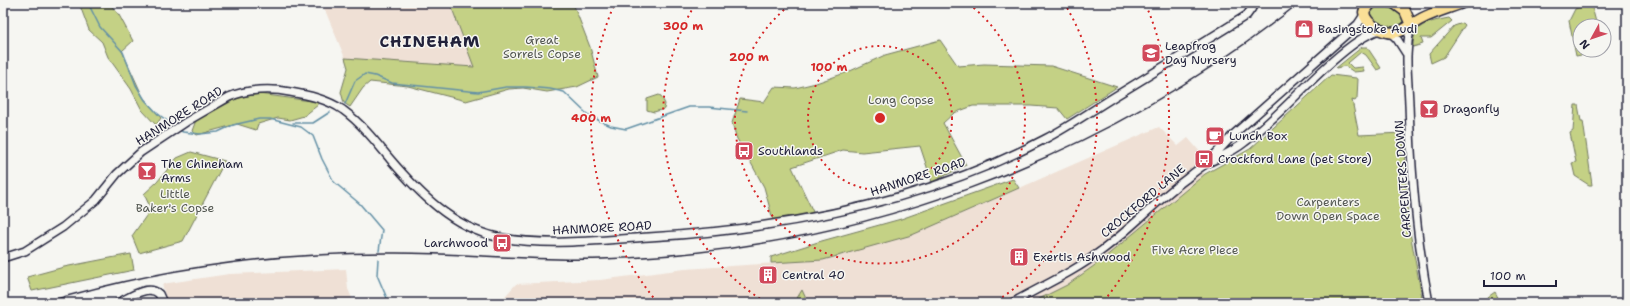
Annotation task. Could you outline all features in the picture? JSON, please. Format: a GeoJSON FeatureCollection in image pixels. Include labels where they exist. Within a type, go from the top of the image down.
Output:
{"type":"FeatureCollection","features":[{"type":"Feature","properties":{"kind":"highway"},"geometry":{"type":"LineString","coordinates":[[1371,3],[1363,10],[1369,23],[1386,31],[1401,32],[1422,18],[1462,3]]}},
{"type":"Feature","properties":{"kind":"highway"},"geometry":{"type":"LineString","coordinates":[[1395,3],[1409,3]]}},
{"type":"Feature","properties":{"kind":"highway"},"geometry":{"type":"LineString","coordinates":[[1395,3],[1405,11],[1411,26]]}},
{"type":"Feature","properties":{"kind":"street","name":"HANMORE ROAD"},"geometry":{"type":"LineString","coordinates":[[3,258],[25,251],[63,227],[93,203],[120,171],[141,152],[186,122],[221,101],[241,93],[267,90],[283,90],[305,94],[326,101],[343,110],[354,119],[401,172],[430,201],[448,216],[463,225],[487,234],[512,239],[551,242],[639,238],[711,233],[822,216],[950,181],[1047,138],[1247,15],[1254,3]]}},
{"type":"Feature","properties":{"kind":"street","name":"CROCKFORD LANE"},"geometry":{"type":"LineString","coordinates":[[1012,303],[1068,272],[1100,252],[1134,225],[1182,182],[1206,164],[1227,141],[1358,24],[1363,10]]}},
{"type":"Feature","properties":{"kind":"street","name":"CARPENTERS DOWN"},"geometry":{"type":"LineString","coordinates":[[1411,26],[1406,53],[1417,228],[1429,303]]}},
{"type":"Feature","properties":{"kind":"street","name":"CROCKFORD LANE"},"geometry":{"type":"LineString","coordinates":[[1206,164],[1223,156],[1244,143],[1269,122],[1308,84],[1360,39],[1375,30],[1386,31]]}},
{"type":"Feature","properties":{"kind":"street"},"geometry":{"type":"LineString","coordinates":[[1386,31],[1400,43],[1406,53]]}},
{"type":"Feature","properties":{"kind":"street"},"geometry":{"type":"LineString","coordinates":[[118,303],[145,290],[150,290],[159,294],[163,303]]}},
{"type":"Feature","properties":{"kind":"shaded area"},"geometry":{"type":"Polygon","coordinates":[[[322,3],[450,3],[474,67],[345,58],[322,3]]]}},
{"type":"Feature","properties":{"kind":"shaded area"},"geometry":{"type":"Polygon","coordinates":[[[1159,127],[1178,146],[1188,138],[1207,160],[1198,167],[1205,174],[1098,263],[1067,285],[1031,303],[499,303],[516,284],[600,280],[685,269],[821,260],[912,235],[1159,127]]]}},
{"type":"Feature","properties":{"kind":"shaded area"},"geometry":{"type":"Polygon","coordinates":[[[346,269],[348,289],[354,303],[167,303],[162,284],[229,274],[346,269]]]}},
{"type":"Feature","properties":{"kind":"green space"},"geometry":{"type":"Polygon","coordinates":[[[79,3],[109,3],[119,15],[133,41],[122,51],[143,97],[161,118],[156,125],[142,110],[131,89],[108,57],[102,42],[89,30],[79,3]]]}},
{"type":"Feature","properties":{"kind":"green space","name":"Great Sorrels Copse"},"geometry":{"type":"Polygon","coordinates":[[[450,3],[573,3],[590,47],[598,77],[577,87],[547,92],[523,88],[509,89],[466,101],[408,86],[370,82],[363,88],[350,107],[344,103],[341,92],[348,68],[345,58],[474,67],[450,3]]]}},
{"type":"Feature","properties":{"kind":"green space"},"geometry":{"type":"Polygon","coordinates":[[[1380,5],[1401,12],[1404,18],[1402,23],[1395,28],[1384,26],[1370,19],[1371,9],[1380,5]]]}},
{"type":"Feature","properties":{"kind":"green space"},"geometry":{"type":"Polygon","coordinates":[[[1584,5],[1592,7],[1595,18],[1572,18],[1572,36],[1569,21],[1575,9],[1584,5]]]}},
{"type":"Feature","properties":{"kind":"green space"},"geometry":{"type":"Polygon","coordinates":[[[1449,18],[1452,21],[1431,38],[1421,38],[1423,44],[1413,47],[1415,34],[1419,28],[1431,22],[1449,18]]]}},
{"type":"Feature","properties":{"kind":"green space"},"geometry":{"type":"Polygon","coordinates":[[[1463,23],[1465,25],[1444,57],[1431,63],[1429,54],[1454,26],[1463,23]]]}},
{"type":"Feature","properties":{"kind":"green space","name":"Long Copse"},"geometry":{"type":"Polygon","coordinates":[[[940,40],[958,66],[984,64],[1051,66],[1117,87],[1067,119],[1058,108],[1031,106],[973,106],[954,113],[943,123],[966,165],[932,182],[920,146],[862,152],[843,150],[792,167],[814,214],[773,220],[764,187],[737,139],[732,123],[740,99],[764,102],[774,87],[795,88],[816,83],[848,72],[885,55],[940,40]]]}},
{"type":"Feature","properties":{"kind":"green space"},"geometry":{"type":"Polygon","coordinates":[[[1362,47],[1367,47],[1381,68],[1377,70],[1366,55],[1361,52],[1348,63],[1353,68],[1363,67],[1364,71],[1354,72],[1345,66],[1336,68],[1362,47]]]}},
{"type":"Feature","properties":{"kind":"green space","name":"Carpenters Down Open Space"},"geometry":{"type":"Polygon","coordinates":[[[1331,75],[1358,79],[1357,98],[1355,101],[1352,100],[1359,135],[1403,133],[1408,221],[1423,303],[1031,303],[1067,285],[1098,263],[1205,174],[1250,149],[1331,75]]]}},
{"type":"Feature","properties":{"kind":"green space"},"geometry":{"type":"Polygon","coordinates":[[[259,94],[318,102],[318,105],[304,116],[290,120],[278,118],[258,124],[256,130],[237,124],[197,135],[192,131],[196,120],[240,97],[259,94]]]}},
{"type":"Feature","properties":{"kind":"green space"},"geometry":{"type":"Polygon","coordinates":[[[659,95],[665,104],[664,109],[654,112],[647,110],[647,99],[659,95]]]}},
{"type":"Feature","properties":{"kind":"green space"},"geometry":{"type":"Polygon","coordinates":[[[1575,105],[1578,105],[1581,121],[1583,121],[1592,185],[1589,185],[1575,176],[1572,163],[1576,162],[1570,133],[1573,131],[1575,105]]]}},
{"type":"Feature","properties":{"kind":"green space","name":"Little Baker's Copse"},"geometry":{"type":"Polygon","coordinates":[[[191,152],[225,161],[183,241],[139,253],[132,236],[151,209],[144,194],[157,182],[177,158],[191,152]]]}},
{"type":"Feature","properties":{"kind":"green space"},"geometry":{"type":"Polygon","coordinates":[[[1013,179],[1019,188],[912,235],[823,260],[771,263],[771,257],[818,242],[901,219],[1013,179]]]}},
{"type":"Feature","properties":{"kind":"green space"},"geometry":{"type":"Polygon","coordinates":[[[131,254],[134,270],[32,291],[27,277],[64,267],[131,254]]]}},
{"type":"Feature","properties":{"kind":"green space"},"geometry":{"type":"Polygon","coordinates":[[[802,290],[808,303],[794,303],[802,290]]]}},
{"type":"Feature","properties":{"kind":"green space"},"geometry":{"type":"Polygon","coordinates":[[[1495,292],[1501,303],[1483,303],[1482,301],[1495,292]]]}},
{"type":"Feature","properties":{"kind":"waterway"},"geometry":{"type":"LineString","coordinates":[[88,3],[100,27],[123,52],[136,85],[145,100],[157,113],[175,127]]}},
{"type":"Feature","properties":{"kind":"waterway"},"geometry":{"type":"LineString","coordinates":[[345,104],[355,81],[365,74],[375,76],[392,83],[478,92],[506,87],[550,89],[564,92],[587,114],[600,121],[611,126],[626,129],[689,107],[709,107],[747,111]]}},
{"type":"Feature","properties":{"kind":"waterway"},"geometry":{"type":"LineString","coordinates":[[293,123],[313,123],[330,112]]}},
{"type":"Feature","properties":{"kind":"waterway"},"geometry":{"type":"LineString","coordinates":[[179,130],[183,132],[200,134],[218,132],[233,125],[259,119],[270,119],[301,127],[313,136],[322,159],[334,182],[360,204],[382,230],[379,251]]}},
{"type":"Feature","properties":{"kind":"waterway"},"geometry":{"type":"LineString","coordinates":[[378,259],[377,275],[389,303]]}},
{"type":"Feature","properties":{"kind":"railway"},"geometry":{"type":"LineString","coordinates":[[43,303],[130,280],[218,264],[262,259],[351,253],[448,254],[550,259],[602,259],[696,252],[790,238],[882,217],[971,188],[1058,152],[1142,109],[1223,59],[1299,3]]}},
{"type":"Feature","properties":{"kind":"place","name":"Basingstoke Audi"},"geometry":{"type":"Point","coordinates":[1304,29]}},
{"type":"Feature","properties":{"kind":"place","name":"Leapfrog Day Nursery"},"geometry":{"type":"Point","coordinates":[1151,53]}},
{"type":"Feature","properties":{"kind":"place","name":"Dragonfly"},"geometry":{"type":"Point","coordinates":[1429,109]}},
{"type":"Feature","properties":{"kind":"place","name":"Lunch Box"},"geometry":{"type":"Point","coordinates":[1215,136]}},
{"type":"Feature","properties":{"kind":"place","name":"Southlands"},"geometry":{"type":"Point","coordinates":[744,151]}},
{"type":"Feature","properties":{"kind":"place","name":"Crockford Lane (pet Store)"},"geometry":{"type":"Point","coordinates":[1204,159]}},
{"type":"Feature","properties":{"kind":"place","name":"The Chineham Arms"},"geometry":{"type":"Point","coordinates":[147,171]}},
{"type":"Feature","properties":{"kind":"place","name":"Larchwood"},"geometry":{"type":"Point","coordinates":[502,243]}},
{"type":"Feature","properties":{"kind":"place","name":"Exertis Ashwood"},"geometry":{"type":"Point","coordinates":[1019,257]}},
{"type":"Feature","properties":{"kind":"place","name":"Central 40"},"geometry":{"type":"Point","coordinates":[768,275]}},
{"type":"Feature","properties":{"kind":"district","name":"CHINEHAM"},"geometry":{"type":"Point","coordinates":[430,41]}},
{"type":"Feature","properties":{"kind":"park label","name":"Five Acre Piece"},"geometry":{"type":"Point","coordinates":[1195,250]}}]}
